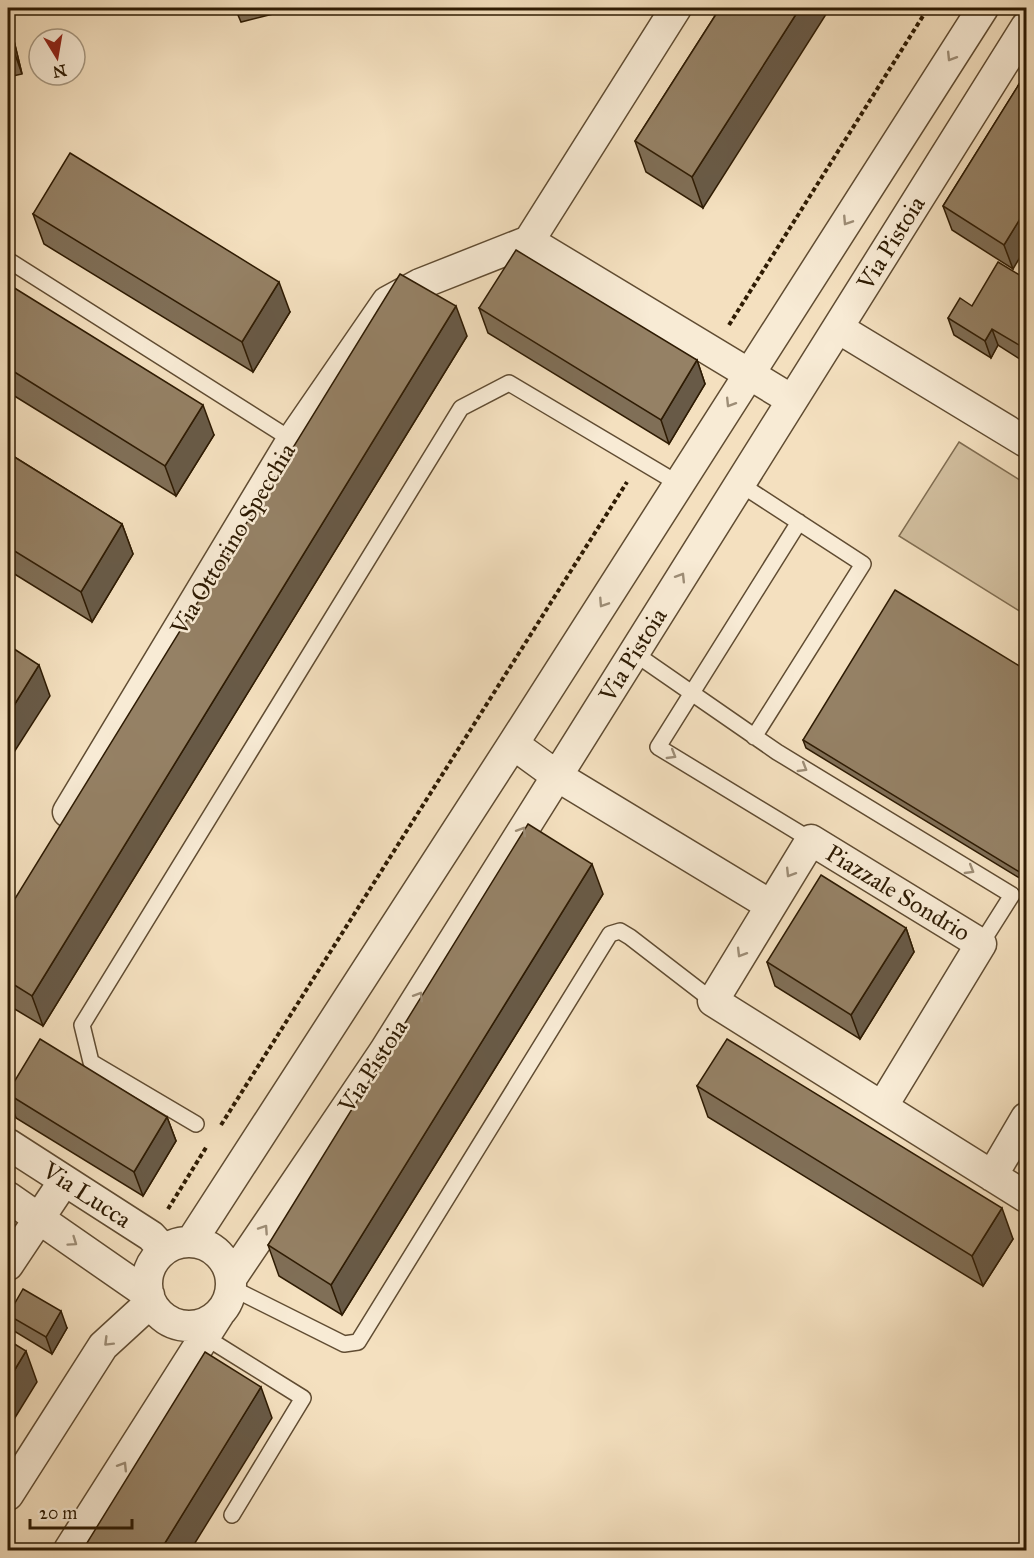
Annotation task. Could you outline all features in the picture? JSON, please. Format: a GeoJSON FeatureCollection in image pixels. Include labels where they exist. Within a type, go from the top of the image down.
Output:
{"type":"FeatureCollection","features":[{"type":"Feature","properties":{"kind":"street"},"geometry":{"type":"LineString","coordinates":[[676,8],[529,241],[792,400]]}},
{"type":"Feature","properties":{"kind":"street","name":"Via Pistoia"},"geometry":{"type":"LineString","coordinates":[[169,1242],[513,744],[983,8]]}},
{"type":"Feature","properties":{"kind":"street","name":"Via Pistoia"},"geometry":{"type":"LineString","coordinates":[[69,1551],[1026,27]]}},
{"type":"Feature","properties":{"kind":"street","name":"Via Ottorino Specchia"},"geometry":{"type":"LineString","coordinates":[[56,832],[292,440],[387,302],[420,284],[529,241]]}},
{"type":"Feature","properties":{"kind":"street"},"geometry":{"type":"LineString","coordinates":[[838,328],[1026,442]]}},
{"type":"Feature","properties":{"kind":"street"},"geometry":{"type":"LineString","coordinates":[[513,744],[557,776],[770,905]]}},
{"type":"Feature","properties":{"kind":"street","name":"Piazzale Sondrio"},"geometry":{"type":"LineString","coordinates":[[713,1001],[811,840],[981,944],[882,1107]]}},
{"type":"Feature","properties":{"kind":"street"},"geometry":{"type":"LineString","coordinates":[[713,1001],[1026,1197]]}},
{"type":"Feature","properties":{"kind":"street"},"geometry":{"type":"LineString","coordinates":[[992,1176],[1026,1118]]}},
{"type":"Feature","properties":{"kind":"street","name":"Via Lucca"},"geometry":{"type":"LineString","coordinates":[[8,1144],[169,1242]]}},
{"type":"Feature","properties":{"kind":"street"},"geometry":{"type":"LineString","coordinates":[[10,1254],[39,1218],[64,1180]]}},
{"type":"Feature","properties":{"kind":"street","name":"Via Lucca"},"geometry":{"type":"LineString","coordinates":[[8,1197],[150,1299]]}},
{"type":"Feature","properties":{"kind":"street"},"geometry":{"type":"LineString","coordinates":[[169,1242],[210,1247],[224,1259],[222,1304],[202,1324],[182,1326],[164,1318],[150,1299],[148,1279],[153,1263],[169,1242]]}},
{"type":"Feature","properties":{"kind":"street"},"geometry":{"type":"LineString","coordinates":[[8,1495],[103,1346],[150,1299]]}},
{"type":"Feature","properties":{"kind":"lane"},"geometry":{"type":"LineString","coordinates":[[8,260],[292,440]]}},
{"type":"Feature","properties":{"kind":"lane"},"geometry":{"type":"LineString","coordinates":[[196,1124],[91,1062],[82,1025],[461,408],[509,383],[680,484]]}},
{"type":"Feature","properties":{"kind":"lane"},"geometry":{"type":"LineString","coordinates":[[740,484],[863,564],[754,737]]}},
{"type":"Feature","properties":{"kind":"lane"},"geometry":{"type":"LineString","coordinates":[[799,522],[658,747],[811,840]]}},
{"type":"Feature","properties":{"kind":"lane"},"geometry":{"type":"LineString","coordinates":[[634,653],[754,737],[1012,895],[981,944]]}},
{"type":"Feature","properties":{"kind":"lane"},"geometry":{"type":"LineString","coordinates":[[222,1304],[344,1344],[358,1342],[609,934],[620,931],[630,937],[713,1001]]}},
{"type":"Feature","properties":{"kind":"lane"},"geometry":{"type":"LineString","coordinates":[[222,1304],[303,1398],[232,1515]]}},
{"type":"Feature","properties":{"kind":"path"},"geometry":{"type":"LineString","coordinates":[[712,351],[928,8]]}},
{"type":"Feature","properties":{"kind":"path"},"geometry":{"type":"LineString","coordinates":[[214,1136],[640,461]]}},
{"type":"Feature","properties":{"kind":"path"},"geometry":{"type":"LineString","coordinates":[[169,1242],[208,1146]]}},
{"type":"Feature","properties":{"kind":"shaded area"},"geometry":{"type":"Polygon","coordinates":[[[959,442],[1026,484],[1026,615],[899,536],[959,442]]]}},
{"type":"Feature","properties":{"kind":"building"},"geometry":{"type":"Polygon","coordinates":[[[720,8],[800,8],[692,177],[635,141],[720,8]]]}},
{"type":"Feature","properties":{"kind":"building"},"geometry":{"type":"Polygon","coordinates":[[[1026,73],[1026,209],[1004,245],[943,206],[1026,73]]]}},
{"type":"Feature","properties":{"kind":"building"},"geometry":{"type":"Polygon","coordinates":[[[70,153],[279,282],[242,342],[33,214],[70,153]]]}},
{"type":"Feature","properties":{"kind":"building"},"geometry":{"type":"Polygon","coordinates":[[[516,250],[697,360],[661,420],[479,308],[516,250]]]}},
{"type":"Feature","properties":{"kind":"building"},"geometry":{"type":"Polygon","coordinates":[[[998,262],[1026,279],[1026,343],[1024,348],[992,329],[985,341],[948,318],[960,298],[972,306],[998,262]]]}},
{"type":"Feature","properties":{"kind":"building"},"geometry":{"type":"Polygon","coordinates":[[[400,274],[456,306],[32,996],[8,981],[8,910],[400,274]]]}},
{"type":"Feature","properties":{"kind":"building"},"geometry":{"type":"Polygon","coordinates":[[[8,284],[203,405],[165,466],[8,368],[8,284]]]}},
{"type":"Feature","properties":{"kind":"building"},"geometry":{"type":"Polygon","coordinates":[[[8,453],[122,524],[81,592],[8,547],[8,453]]]}},
{"type":"Feature","properties":{"kind":"building"},"geometry":{"type":"Polygon","coordinates":[[[895,590],[1026,670],[1026,876],[803,740],[895,590]]]}},
{"type":"Feature","properties":{"kind":"building"},"geometry":{"type":"Polygon","coordinates":[[[8,645],[39,665],[8,715],[8,645]]]}},
{"type":"Feature","properties":{"kind":"building"},"geometry":{"type":"Polygon","coordinates":[[[528,824],[592,864],[331,1285],[268,1245],[528,824]]]}},
{"type":"Feature","properties":{"kind":"building"},"geometry":{"type":"Polygon","coordinates":[[[821,875],[906,928],[851,1015],[767,962],[821,875]]]}},
{"type":"Feature","properties":{"kind":"building"},"geometry":{"type":"Polygon","coordinates":[[[40,1039],[167,1117],[134,1172],[8,1094],[40,1039]]]}},
{"type":"Feature","properties":{"kind":"building"},"geometry":{"type":"Polygon","coordinates":[[[727,1039],[1002,1208],[972,1256],[697,1086],[727,1039]]]}},
{"type":"Feature","properties":{"kind":"building"},"geometry":{"type":"Polygon","coordinates":[[[1026,1120],[1026,1135],[1020,1131],[1026,1120]]]}},
{"type":"Feature","properties":{"kind":"building"},"geometry":{"type":"Polygon","coordinates":[[[23,1289],[61,1311],[46,1337],[8,1315],[23,1289]]]}},
{"type":"Feature","properties":{"kind":"building"},"geometry":{"type":"Polygon","coordinates":[[[8,1340],[26,1351],[8,1381],[8,1340]]]}},
{"type":"Feature","properties":{"kind":"building"},"geometry":{"type":"Polygon","coordinates":[[[205,1352],[261,1387],[160,1551],[82,1551],[205,1352]]]}}]}
